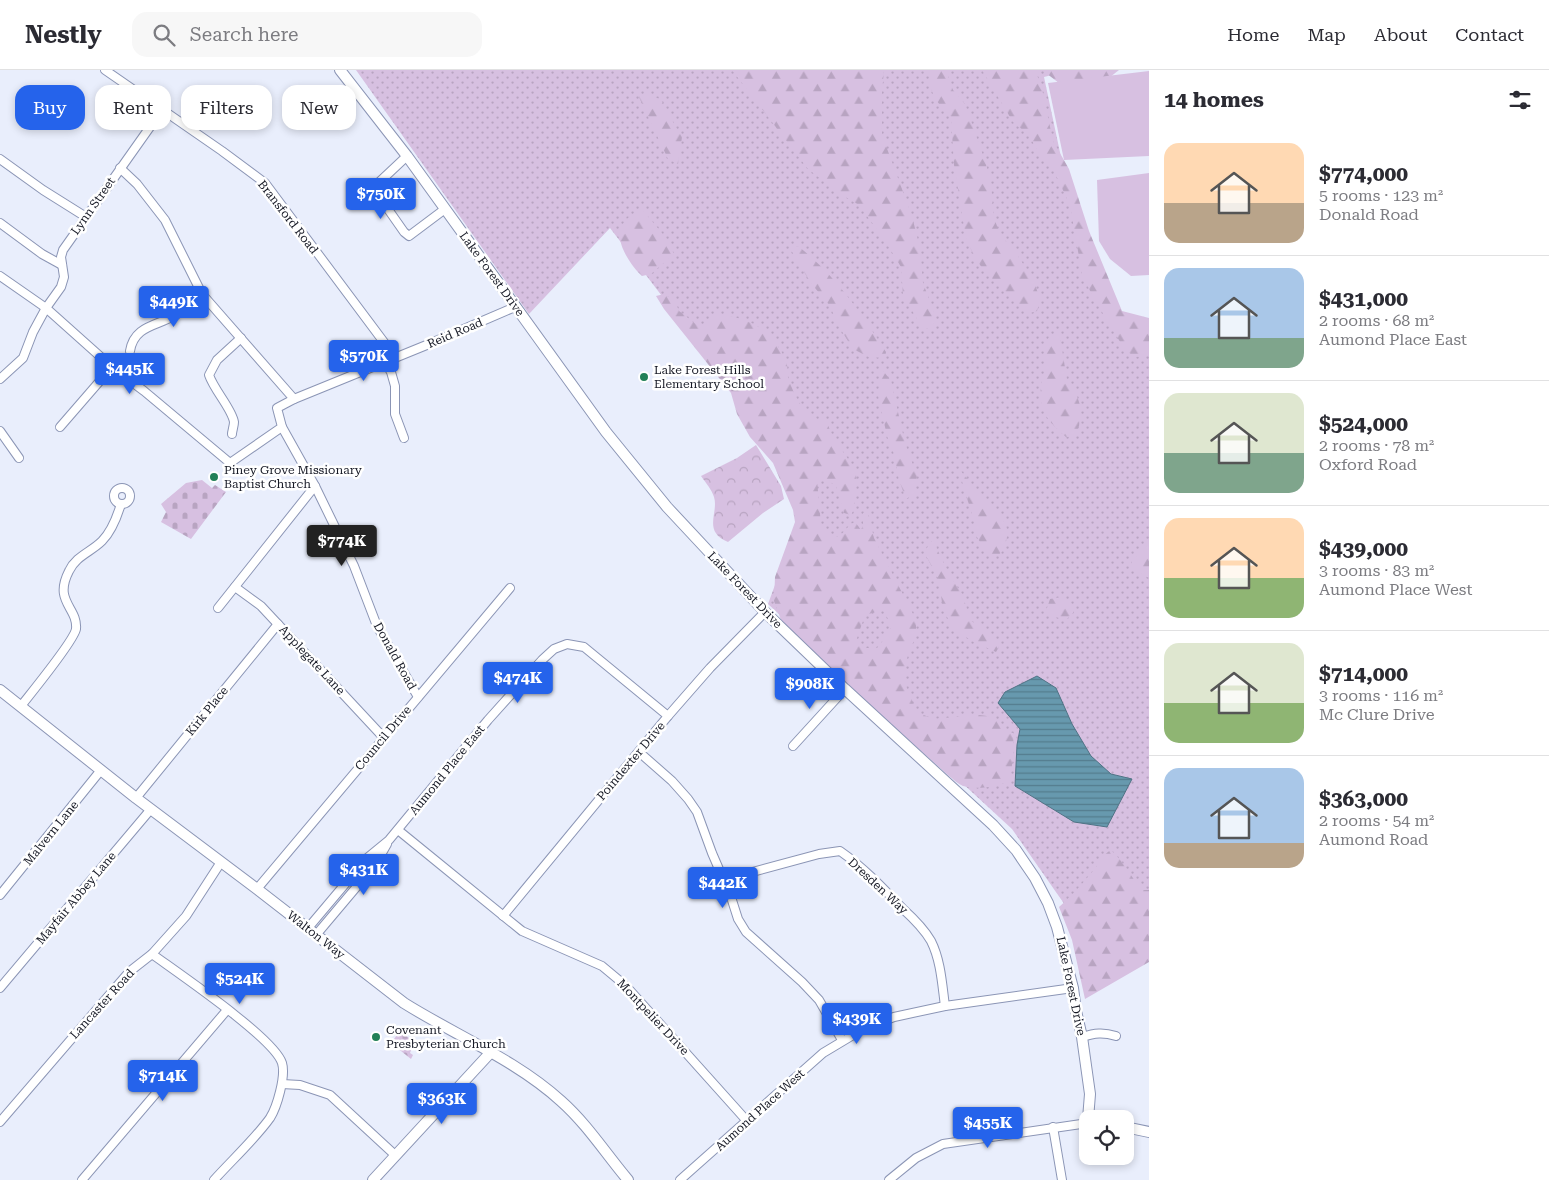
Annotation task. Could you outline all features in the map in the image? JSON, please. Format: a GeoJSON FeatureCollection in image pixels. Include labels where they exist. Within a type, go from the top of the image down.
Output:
{"type":"FeatureCollection","features":[{"type":"Feature","properties":{"kind":"street","name":"Bransford Road"},"geometry":{"type":"LineString","coordinates":[[106,70],[127,85]]}},
{"type":"Feature","properties":{"kind":"street","name":"Lake Forest Drive"},"geometry":{"type":"LineString","coordinates":[[340,70],[406,156],[634,469],[691,534],[765,612],[845,689],[993,825],[1016,850],[1035,878],[1048,903],[1064,950],[1082,1037],[1090,1094],[1089,1110]]}},
{"type":"Feature","properties":{"kind":"street","name":"Bransford Road"},"geometry":{"type":"LineString","coordinates":[[171,116],[265,183],[395,357]]}},
{"type":"Feature","properties":{"kind":"street","name":"Lynn Street"},"geometry":{"type":"LineString","coordinates":[[0,379],[23,358],[33,332],[63,282],[64,270],[60,257],[63,250],[148,130]]}},
{"type":"Feature","properties":{"kind":"street"},"geometry":{"type":"LineString","coordinates":[[406,156],[374,187],[404,232],[409,236],[445,209]]}},
{"type":"Feature","properties":{"kind":"street"},"geometry":{"type":"LineString","coordinates":[[0,159],[43,190],[86,217]]}},
{"type":"Feature","properties":{"kind":"street"},"geometry":{"type":"LineString","coordinates":[[120,168],[137,184],[165,220],[202,294],[294,399]]}},
{"type":"Feature","properties":{"kind":"street"},"geometry":{"type":"LineString","coordinates":[[0,224],[42,254],[62,264]]}},
{"type":"Feature","properties":{"kind":"street"},"geometry":{"type":"LineString","coordinates":[[0,276],[46,308],[112,367],[230,464],[282,427]]}},
{"type":"Feature","properties":{"kind":"street"},"geometry":{"type":"LineString","coordinates":[[130,351],[132,341],[140,333],[156,323],[173,316],[202,294]]}},
{"type":"Feature","properties":{"kind":"street","name":"Reid Road"},"geometry":{"type":"LineString","coordinates":[[282,427],[277,408],[294,399],[515,307]]}},
{"type":"Feature","properties":{"kind":"street"},"geometry":{"type":"LineString","coordinates":[[232,434],[234,421],[209,375],[217,360],[241,338]]}},
{"type":"Feature","properties":{"kind":"street"},"geometry":{"type":"LineString","coordinates":[[385,361],[395,386],[395,414],[404,438]]}},
{"type":"Feature","properties":{"kind":"street"},"geometry":{"type":"LineString","coordinates":[[60,427],[112,367]]}},
{"type":"Feature","properties":{"kind":"street","name":"Donald Road"},"geometry":{"type":"LineString","coordinates":[[282,427],[316,486],[354,566],[377,626],[418,697]]}},
{"type":"Feature","properties":{"kind":"street"},"geometry":{"type":"LineString","coordinates":[[0,431],[19,458]]}},
{"type":"Feature","properties":{"kind":"street"},"geometry":{"type":"LineString","coordinates":[[218,608],[316,486]]}},
{"type":"Feature","properties":{"kind":"street"},"geometry":{"type":"LineString","coordinates":[[21,706],[50,670],[76,630],[75,620],[64,596],[63,585],[70,568],[79,557],[106,538],[113,527],[121,504]]}},
{"type":"Feature","properties":{"kind":"street","name":"Applegate Lane"},"geometry":{"type":"LineString","coordinates":[[235,587],[261,606],[384,738]]}},
{"type":"Feature","properties":{"kind":"street","name":"Council Drive"},"geometry":{"type":"LineString","coordinates":[[257,889],[510,588]]}},
{"type":"Feature","properties":{"kind":"street","name":"Poindexter Drive"},"geometry":{"type":"LineString","coordinates":[[503,916],[668,716],[710,668],[765,612]]}},
{"type":"Feature","properties":{"kind":"street","name":"Kirk Place"},"geometry":{"type":"LineString","coordinates":[[136,798],[278,624]]}},
{"type":"Feature","properties":{"kind":"street","name":"Aumond Place East"},"geometry":{"type":"LineString","coordinates":[[312,932],[367,858],[398,830],[524,679],[554,649],[567,644],[584,646],[668,716]]}},
{"type":"Feature","properties":{"kind":"street"},"geometry":{"type":"LineString","coordinates":[[793,746],[845,689]]}},
{"type":"Feature","properties":{"kind":"street","name":"Walton Way"},"geometry":{"type":"LineString","coordinates":[[2,694],[21,706],[136,798],[404,1003],[491,1052],[561,1101],[584,1124],[628,1180]]}},
{"type":"Feature","properties":{"kind":"street"},"geometry":{"type":"LineString","coordinates":[[639,752],[672,782],[697,812],[738,919],[746,932],[802,982],[819,1000],[842,1040]]}},
{"type":"Feature","properties":{"kind":"street","name":"Malvern Lane"},"geometry":{"type":"LineString","coordinates":[[0,895],[101,770]]}},
{"type":"Feature","properties":{"kind":"street","name":"Mayfair Abbey Lane"},"geometry":{"type":"LineString","coordinates":[[0,988],[151,809]]}},
{"type":"Feature","properties":{"kind":"street","name":"Montpelier Drive"},"geometry":{"type":"LineString","coordinates":[[398,830],[522,931],[602,966],[626,986],[747,1121]]}},
{"type":"Feature","properties":{"kind":"street","name":"Dresden Way"},"geometry":{"type":"LineString","coordinates":[[723,880],[819,854],[840,852],[866,872],[915,921],[931,941],[941,969],[945,1006]]}},
{"type":"Feature","properties":{"kind":"street","name":"Lancaster Road"},"geometry":{"type":"LineString","coordinates":[[0,1122],[129,972],[152,954],[186,916],[221,862]]}},
{"type":"Feature","properties":{"kind":"street"},"geometry":{"type":"LineString","coordinates":[[152,954],[227,1010],[275,1050],[283,1064],[282,1084],[271,1117],[214,1180]]}},
{"type":"Feature","properties":{"kind":"street","name":"Aumond Place West"},"geometry":{"type":"LineString","coordinates":[[680,1180],[822,1053],[863,1028],[894,1017],[945,1006],[1072,988]]}},
{"type":"Feature","properties":{"kind":"street"},"geometry":{"type":"LineString","coordinates":[[82,1180],[227,1010]]}},
{"type":"Feature","properties":{"kind":"street"},"geometry":{"type":"LineString","coordinates":[[1082,1037],[1103,1032],[1116,1036]]}},
{"type":"Feature","properties":{"kind":"street"},"geometry":{"type":"LineString","coordinates":[[373,1180],[491,1052]]}},
{"type":"Feature","properties":{"kind":"street"},"geometry":{"type":"LineString","coordinates":[[282,1084],[300,1085],[330,1095],[395,1155]]}},
{"type":"Feature","properties":{"kind":"street"},"geometry":{"type":"LineString","coordinates":[[889,1180],[916,1158],[943,1144],[1079,1124]]}},
{"type":"Feature","properties":{"kind":"street"},"geometry":{"type":"LineString","coordinates":[[1053,1127],[1062,1180]]}},
{"type":"Feature","properties":{"kind":"street"},"geometry":{"type":"LineString","coordinates":[[1134,1129],[1149,1132]]}},
{"type":"Feature","properties":{"kind":"green space"},"geometry":{"type":"Polygon","coordinates":[[[356,70],[1071,70],[1044,77],[1068,190],[1120,323],[1149,325],[1149,916],[1088,938],[1012,829],[768,604],[810,490],[610,228],[529,314],[356,70]]]}},
{"type":"Feature","properties":{"kind":"green space"},"geometry":{"type":"Polygon","coordinates":[[[732,70],[884,70],[882,135],[912,216],[920,249],[923,283],[936,318],[931,331],[920,324],[903,295],[901,267],[884,239],[859,205],[842,195],[808,169],[732,70]]]}},
{"type":"Feature","properties":{"kind":"green space"},"geometry":{"type":"Polygon","coordinates":[[[931,70],[946,70],[953,90],[965,104],[986,164],[991,185],[994,218],[1000,234],[1016,253],[1034,281],[1040,300],[1037,311],[1030,313],[1015,302],[982,268],[973,254],[966,238],[954,165],[951,117],[934,96],[930,78],[931,70]]]}},
{"type":"Feature","properties":{"kind":"green space"},"geometry":{"type":"Polygon","coordinates":[[[982,70],[1035,71],[1041,84],[1053,141],[1069,169],[1089,231],[1122,311],[1149,318],[1149,355],[1135,357],[1125,350],[1093,297],[1082,274],[1070,205],[1053,169],[1036,148],[1029,135],[1013,122],[982,70]]]}},
{"type":"Feature","properties":{"kind":"green space"},"geometry":{"type":"Polygon","coordinates":[[[1048,70],[1119,70],[1100,85],[1064,87],[1046,73],[1048,70]]]}},
{"type":"Feature","properties":{"kind":"green space"},"geometry":{"type":"Polygon","coordinates":[[[1149,71],[1149,156],[1064,160],[1048,83],[1149,71]]]}},
{"type":"Feature","properties":{"kind":"green space"},"geometry":{"type":"Polygon","coordinates":[[[638,95],[657,98],[661,100],[666,108],[682,137],[678,164],[668,159],[638,95]]]}},
{"type":"Feature","properties":{"kind":"green space"},"geometry":{"type":"Polygon","coordinates":[[[1149,173],[1149,275],[1131,276],[1110,259],[1099,241],[1097,180],[1149,173]]]}},
{"type":"Feature","properties":{"kind":"green space"},"geometry":{"type":"Polygon","coordinates":[[[641,208],[666,238],[674,254],[651,274],[642,276],[624,252],[620,237],[620,230],[625,222],[641,208]]]}},
{"type":"Feature","properties":{"kind":"green space"},"geometry":{"type":"Polygon","coordinates":[[[798,246],[836,282],[886,352],[885,358],[869,357],[853,349],[838,325],[830,306],[810,282],[791,250],[798,246]]]}},
{"type":"Feature","properties":{"kind":"green space"},"geometry":{"type":"Polygon","coordinates":[[[664,294],[675,301],[679,311],[697,325],[708,323],[716,314],[734,317],[758,327],[767,333],[777,344],[786,361],[788,377],[793,391],[801,405],[812,416],[826,421],[833,437],[850,462],[856,475],[855,507],[851,515],[844,513],[836,486],[824,478],[817,480],[821,525],[831,538],[842,534],[855,522],[861,530],[863,513],[866,512],[869,516],[874,538],[914,616],[916,636],[908,654],[905,669],[906,686],[917,712],[933,719],[979,715],[995,717],[1004,731],[1013,733],[1014,749],[1010,781],[981,788],[963,786],[957,783],[827,667],[781,620],[774,601],[775,577],[795,522],[793,510],[773,463],[750,437],[737,414],[731,393],[664,309],[656,296],[664,294]],[[883,610],[865,615],[856,641],[864,648],[877,648],[892,626],[883,610]]]}},
{"type":"Feature","properties":{"kind":"green space"},"geometry":{"type":"Polygon","coordinates":[[[1051,334],[1057,334],[1060,337],[1067,380],[1077,396],[1081,408],[1079,426],[1074,436],[1066,437],[1054,426],[1046,415],[1041,403],[1041,385],[1046,368],[1046,347],[1051,334]]]}},
{"type":"Feature","properties":{"kind":"green space"},"geometry":{"type":"Polygon","coordinates":[[[881,368],[891,381],[905,443],[917,476],[914,494],[906,499],[899,480],[894,454],[887,436],[878,395],[881,368]]]}},
{"type":"Feature","properties":{"kind":"green space"},"geometry":{"type":"Polygon","coordinates":[[[756,445],[781,486],[784,499],[763,513],[728,542],[720,538],[713,527],[714,497],[701,476],[737,458],[756,445]]]}},
{"type":"Feature","properties":{"kind":"green space"},"geometry":{"type":"Polygon","coordinates":[[[959,469],[1002,518],[1008,531],[1005,547],[999,555],[988,556],[977,537],[959,469]]]}},
{"type":"Feature","properties":{"kind":"green space"},"geometry":{"type":"Polygon","coordinates":[[[202,480],[212,488],[215,485],[226,492],[191,539],[161,522],[166,512],[161,504],[186,483],[202,480]]]}},
{"type":"Feature","properties":{"kind":"green space"},"geometry":{"type":"Polygon","coordinates":[[[934,538],[937,549],[950,576],[962,594],[971,621],[989,631],[999,647],[996,652],[972,641],[954,629],[943,610],[939,580],[924,552],[934,538]]]}},
{"type":"Feature","properties":{"kind":"green space"},"geometry":{"type":"Polygon","coordinates":[[[1149,543],[1149,578],[1131,568],[1132,561],[1149,543]]]}},
{"type":"Feature","properties":{"kind":"green space"},"geometry":{"type":"Polygon","coordinates":[[[1062,597],[1073,605],[1073,613],[1066,620],[1045,614],[1050,599],[1062,597]]]}},
{"type":"Feature","properties":{"kind":"green space"},"geometry":{"type":"Polygon","coordinates":[[[1111,850],[1120,859],[1142,890],[1149,890],[1149,962],[1085,999],[1072,940],[1059,907],[1077,890],[1103,857],[1111,850]]]}},
{"type":"Feature","properties":{"kind":"green space"},"geometry":{"type":"Polygon","coordinates":[[[400,1031],[414,1042],[410,1053],[413,1055],[411,1059],[391,1043],[400,1031]]]}},
{"type":"Feature","properties":{"kind":"water"},"geometry":{"type":"Polygon","coordinates":[[[1037,676],[1056,688],[1072,724],[1091,756],[1111,774],[1132,779],[1107,827],[1074,822],[1015,786],[1017,745],[1020,729],[998,703],[1005,692],[1037,676]]]}},
{"type":"Feature","properties":{"kind":"place","name":"Lake Forest Hills Elementary School"},"geometry":{"type":"Point","coordinates":[644,377]}},
{"type":"Feature","properties":{"kind":"place","name":"Piney Grove Missionary Baptist Church"},"geometry":{"type":"Point","coordinates":[214,477]}},
{"type":"Feature","properties":{"kind":"place","name":"Covenant Presbyterian Church"},"geometry":{"type":"Point","coordinates":[376,1037]}}]}
